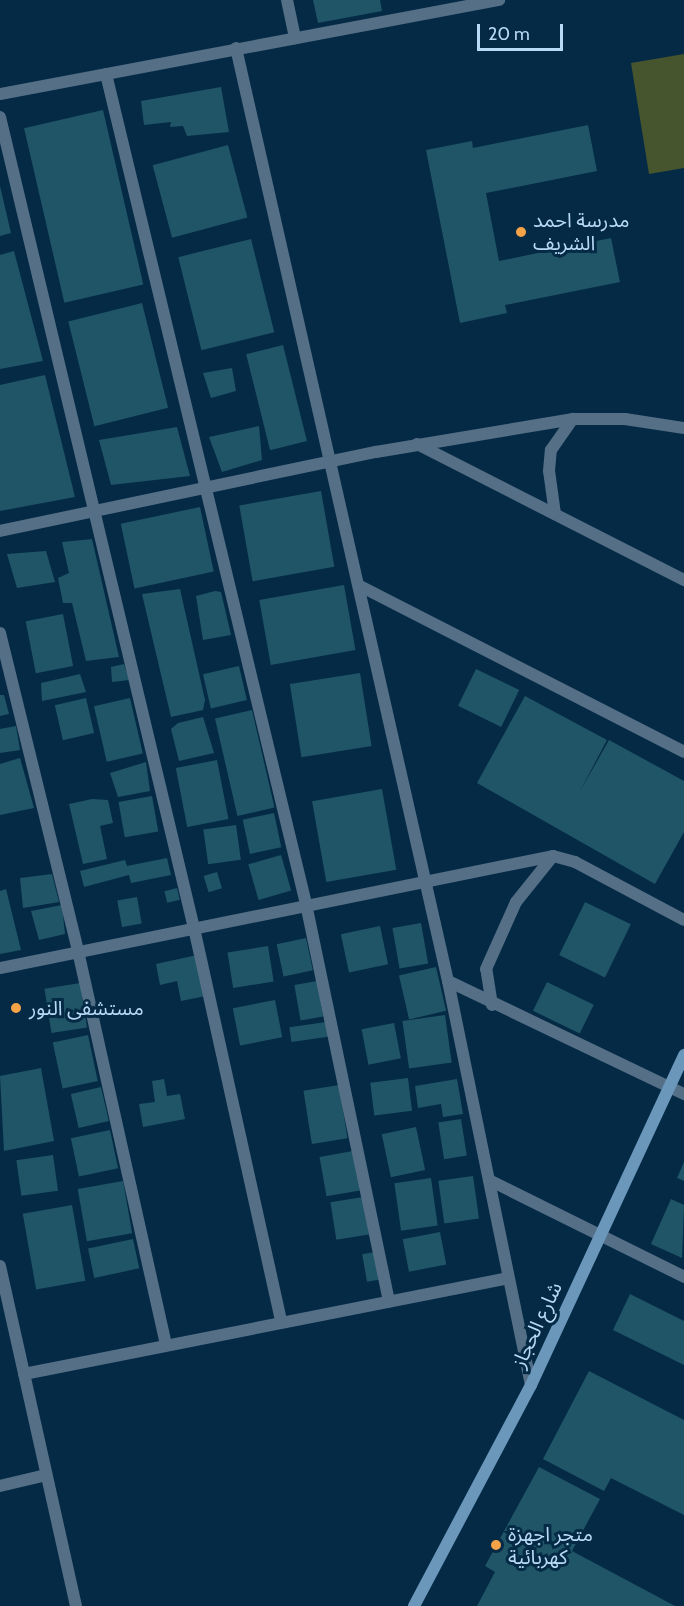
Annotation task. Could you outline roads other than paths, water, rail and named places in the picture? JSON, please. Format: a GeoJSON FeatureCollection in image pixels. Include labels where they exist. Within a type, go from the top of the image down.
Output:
{"type":"FeatureCollection","features":[{"type":"Feature","properties":{"kind":"main road","name":"شارع الحجاز"},"geometry":{"type":"LineString","coordinates":[[414,1606],[531,1385],[684,1055]]}},
{"type":"Feature","properties":{"kind":"street"},"geometry":{"type":"LineString","coordinates":[[287,0],[296,38]]}},
{"type":"Feature","properties":{"kind":"street"},"geometry":{"type":"LineString","coordinates":[[0,94],[296,38],[460,3],[499,0]]}},
{"type":"Feature","properties":{"kind":"street"},"geometry":{"type":"LineString","coordinates":[[236,48],[448,981],[531,1385]]}},
{"type":"Feature","properties":{"kind":"street"},"geometry":{"type":"LineString","coordinates":[[106,74],[203,486],[306,904],[389,1301]]}},
{"type":"Feature","properties":{"kind":"street"},"geometry":{"type":"LineString","coordinates":[[0,117],[194,928],[281,1322]]}},
{"type":"Feature","properties":{"kind":"street"},"geometry":{"type":"LineString","coordinates":[[0,531],[203,486],[417,444],[573,418],[625,420],[684,428]]}},
{"type":"Feature","properties":{"kind":"street"},"geometry":{"type":"LineString","coordinates":[[555,514],[549,471],[551,450],[573,418]]}},
{"type":"Feature","properties":{"kind":"street"},"geometry":{"type":"LineString","coordinates":[[417,444],[684,580]]}},
{"type":"Feature","properties":{"kind":"street"},"geometry":{"type":"LineString","coordinates":[[360,586],[684,752]]}},
{"type":"Feature","properties":{"kind":"street"},"geometry":{"type":"LineString","coordinates":[[0,633],[78,951],[166,1345]]}},
{"type":"Feature","properties":{"kind":"street"},"geometry":{"type":"LineString","coordinates":[[492,1005],[486,969],[516,902],[553,856]]}},
{"type":"Feature","properties":{"kind":"street"},"geometry":{"type":"LineString","coordinates":[[0,968],[306,904],[553,856],[575,862],[684,920]]}},
{"type":"Feature","properties":{"kind":"street"},"geometry":{"type":"LineString","coordinates":[[448,981],[492,1005],[684,1094]]}},
{"type":"Feature","properties":{"kind":"street"},"geometry":{"type":"LineString","coordinates":[[489,1180],[684,1277]]}},
{"type":"Feature","properties":{"kind":"street"},"geometry":{"type":"LineString","coordinates":[[0,1266],[76,1606]]}},
{"type":"Feature","properties":{"kind":"street"},"geometry":{"type":"LineString","coordinates":[[24,1374],[508,1278]]}},
{"type":"Feature","properties":{"kind":"street"},"geometry":{"type":"LineString","coordinates":[[0,1486],[46,1475]]}},
{"type":"Feature","properties":{"kind":"place","name":"مدرسة احمد الشريف"},"geometry":{"type":"Point","coordinates":[521,232]}},
{"type":"Feature","properties":{"kind":"place","name":"مستشفى النور"},"geometry":{"type":"Point","coordinates":[16,1008]}},
{"type":"Feature","properties":{"kind":"place","name":"متجر اجهزة كهربائية"},"geometry":{"type":"Point","coordinates":[496,1545]}}]}
